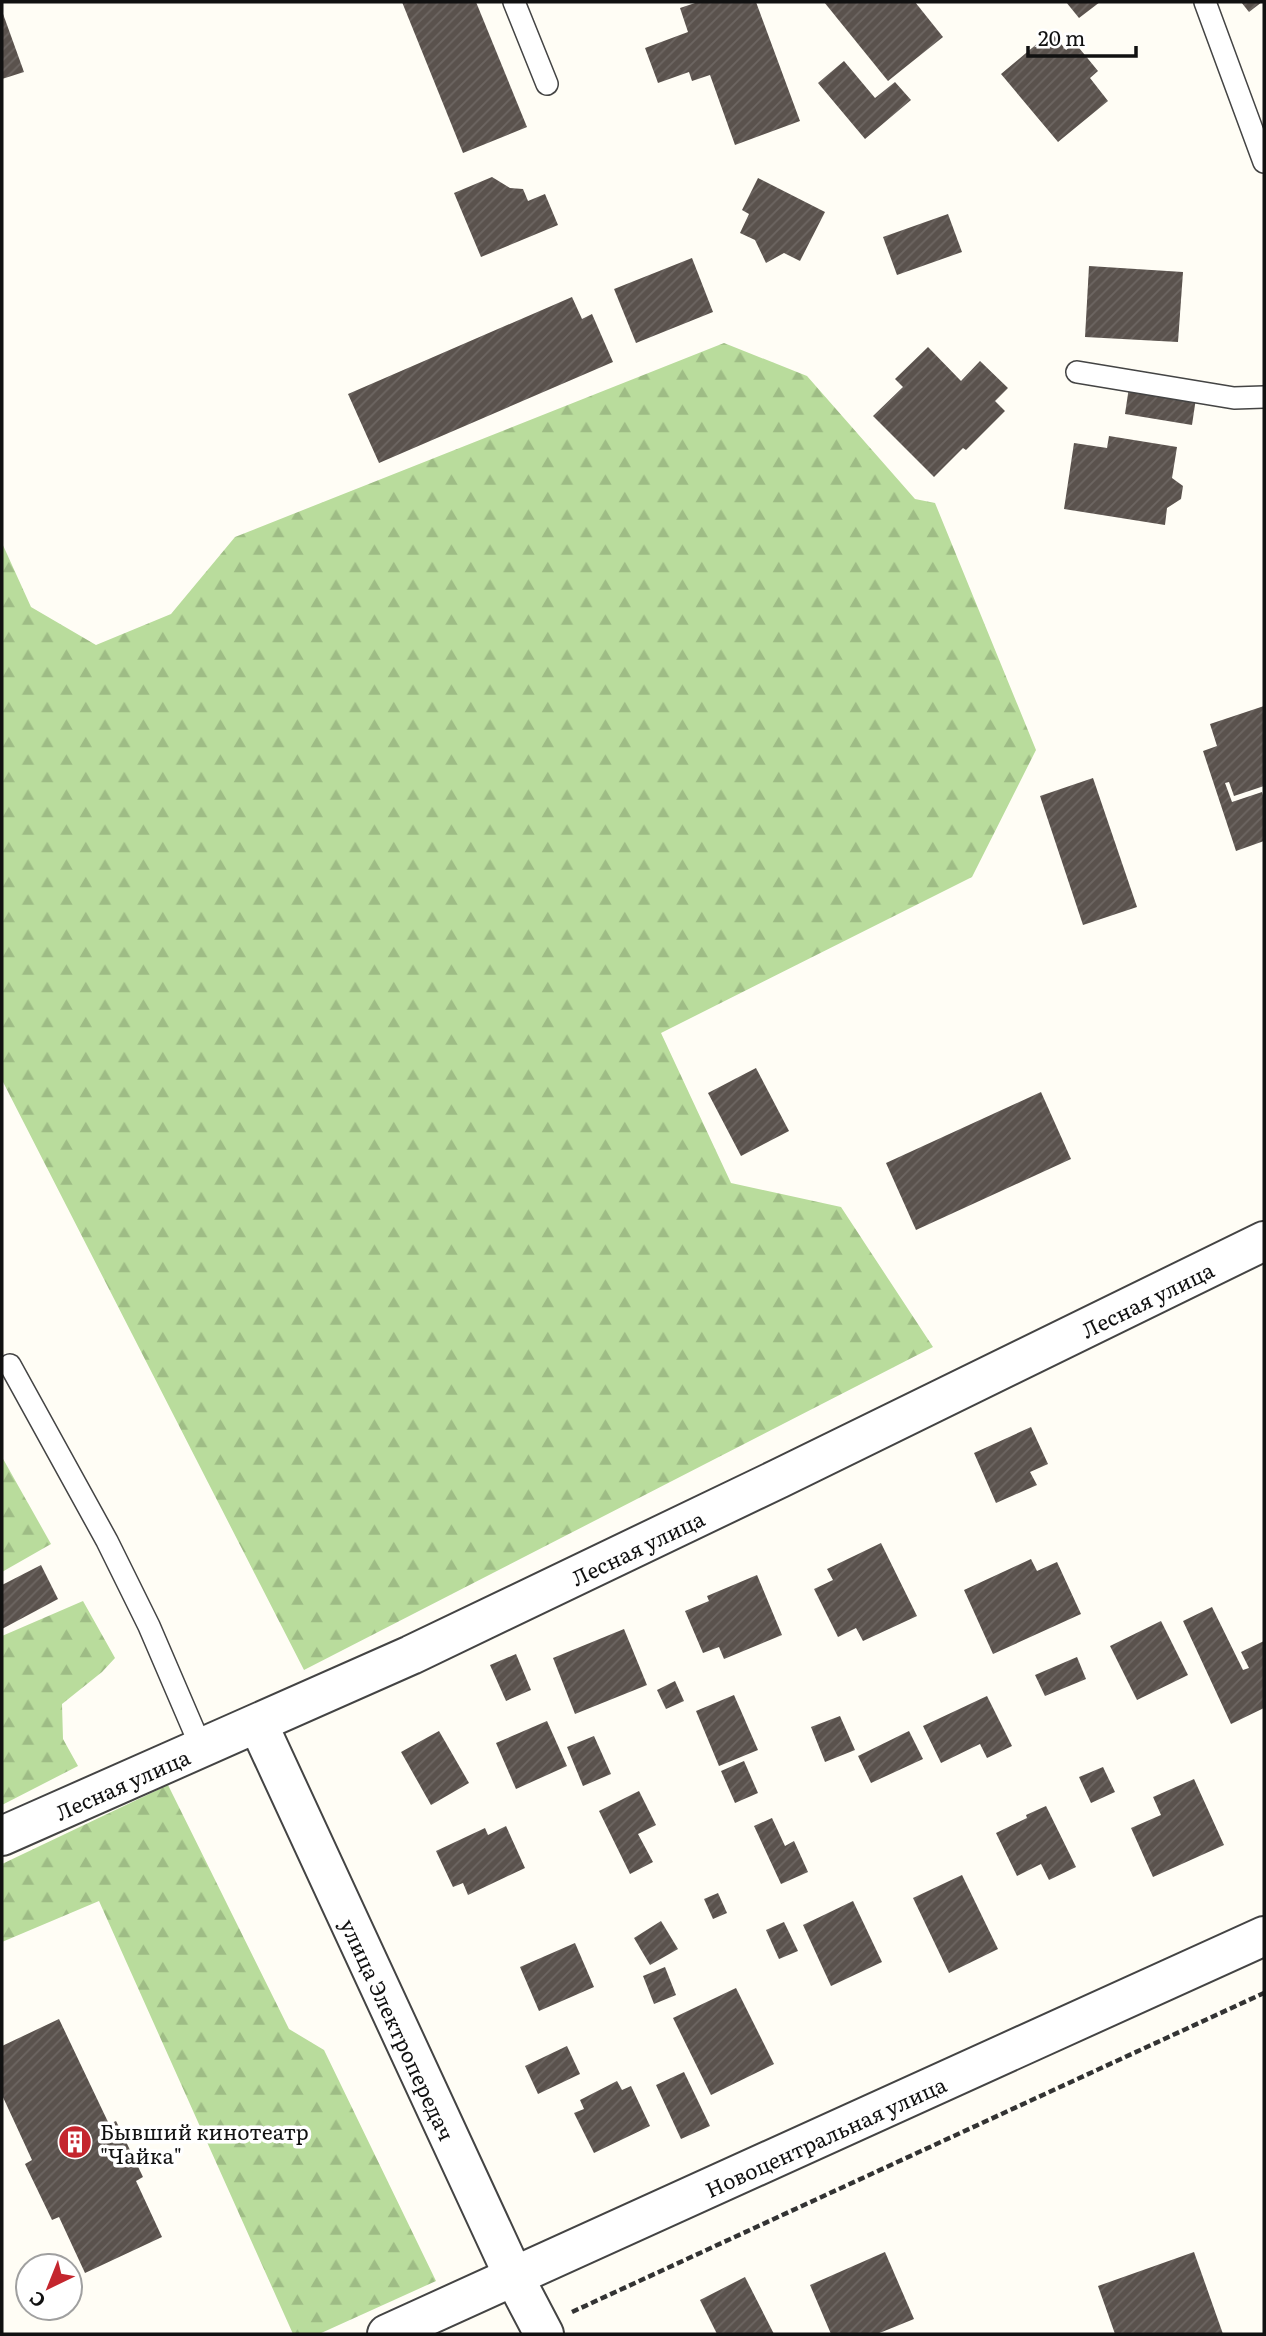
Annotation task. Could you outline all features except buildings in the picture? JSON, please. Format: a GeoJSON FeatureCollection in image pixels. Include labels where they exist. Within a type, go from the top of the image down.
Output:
{"type":"FeatureCollection","features":[{"type":"Feature","properties":{"kind":"street","name":"Лесная улица"},"geometry":{"type":"LineString","coordinates":[[2,1836],[411,1655],[1264,1241]]}},
{"type":"Feature","properties":{"kind":"street","name":"улица Электропередач"},"geometry":{"type":"LineString","coordinates":[[258,1724],[514,2277],[542,2331]]}},
{"type":"Feature","properties":{"kind":"street","name":"Новоцентральная улица"},"geometry":{"type":"LineString","coordinates":[[387,2334],[1264,1936]]}},
{"type":"Feature","properties":{"kind":"lane"},"geometry":{"type":"LineString","coordinates":[[514,2],[547,84]]}},
{"type":"Feature","properties":{"kind":"lane"},"geometry":{"type":"LineString","coordinates":[[1205,2],[1264,162]]}},
{"type":"Feature","properties":{"kind":"lane"},"geometry":{"type":"LineString","coordinates":[[1077,372],[1234,398],[1264,397]]}},
{"type":"Feature","properties":{"kind":"lane"},"geometry":{"type":"LineString","coordinates":[[10,1365],[107,1541],[149,1626],[201,1748]]}},
{"type":"Feature","properties":{"kind":"path"},"geometry":{"type":"LineString","coordinates":[[542,2331],[929,2145],[1264,1993]]}},
{"type":"Feature","properties":{"kind":"green space"},"geometry":{"type":"Polygon","coordinates":[[[724,343],[807,376],[915,499],[935,503],[1036,750],[972,877],[661,1033],[731,1183],[841,1207],[933,1347],[304,1670],[2,1080],[2,543],[31,607],[96,645],[171,614],[235,537],[724,343]]]}},
{"type":"Feature","properties":{"kind":"green space"},"geometry":{"type":"Polygon","coordinates":[[[2,1457],[51,1544],[2,1572],[2,1457]]]}},
{"type":"Feature","properties":{"kind":"green space"},"geometry":{"type":"Polygon","coordinates":[[[83,1601],[115,1658],[62,1704],[63,1739],[78,1766],[2,1805],[2,1636],[83,1601]]]}},
{"type":"Feature","properties":{"kind":"green space"},"geometry":{"type":"Polygon","coordinates":[[[168,1785],[289,2029],[324,2050],[436,2281],[319,2334],[293,2334],[99,1901],[2,1942],[2,1864],[168,1785]]]}},
{"type":"Feature","properties":{"kind":"place","name":"Бывший кинотеатр \"Чайка\""},"geometry":{"type":"Point","coordinates":[75,2142]}}]}
